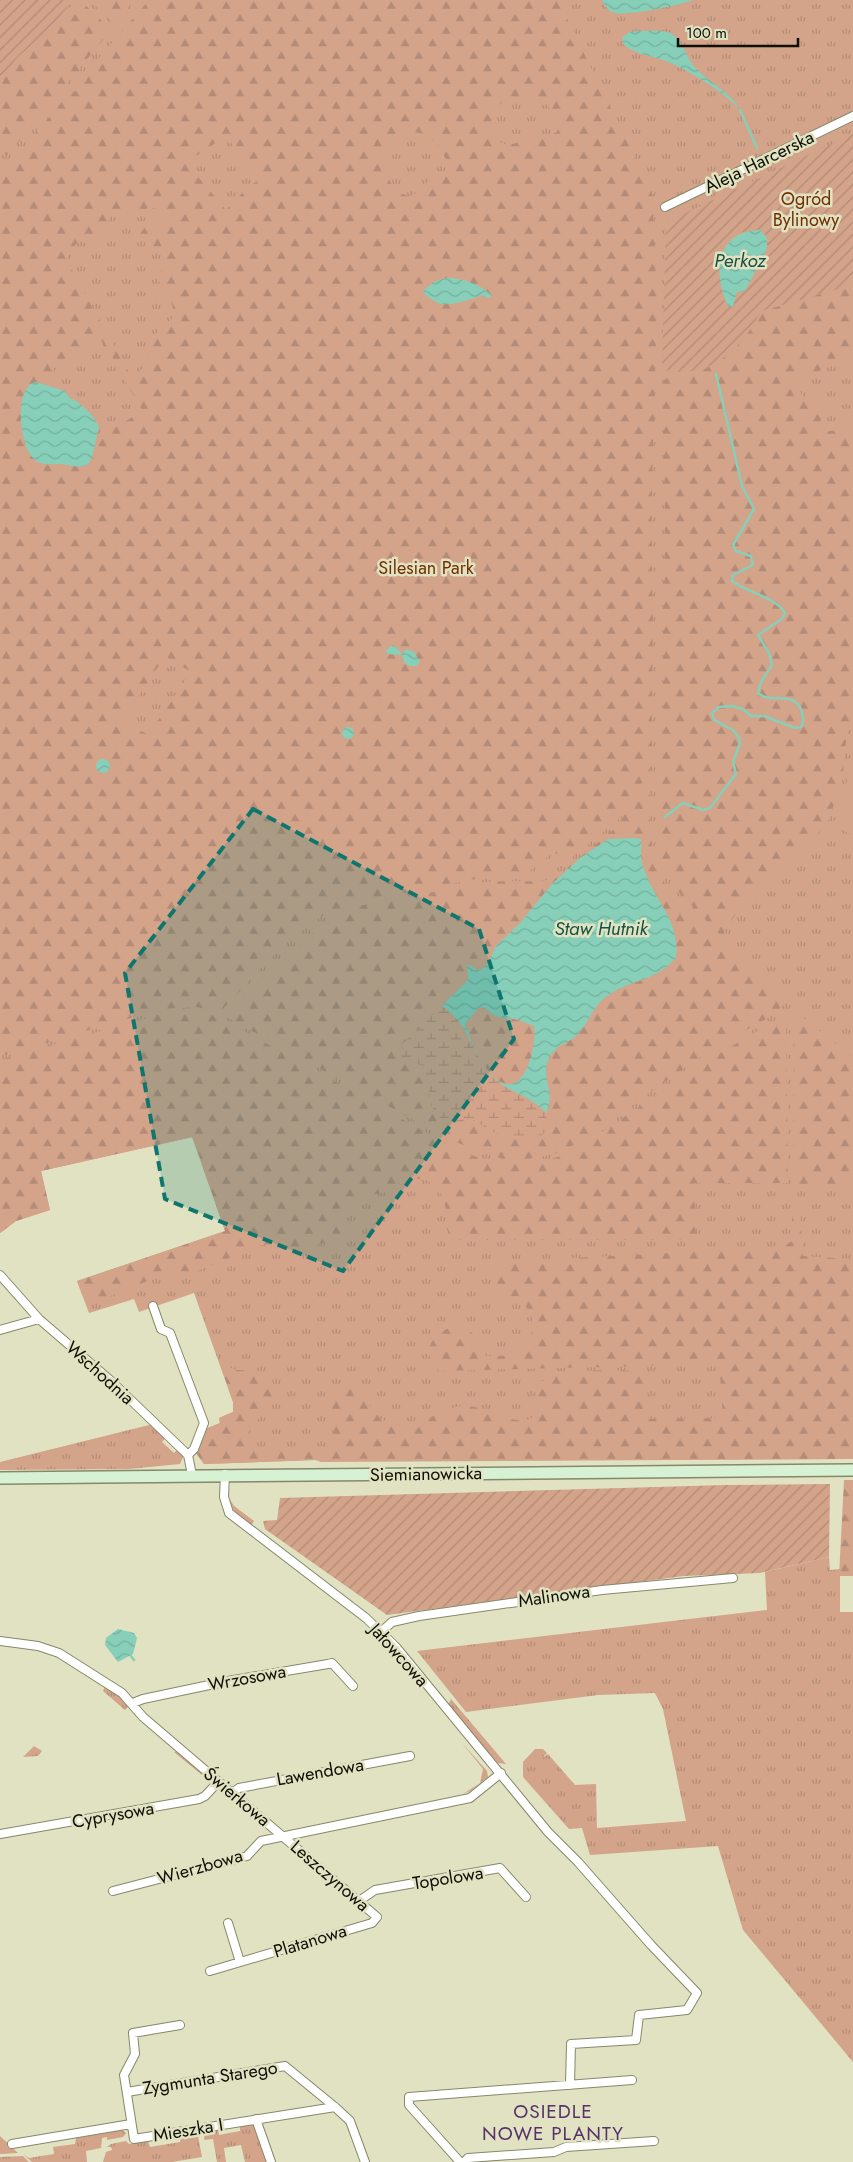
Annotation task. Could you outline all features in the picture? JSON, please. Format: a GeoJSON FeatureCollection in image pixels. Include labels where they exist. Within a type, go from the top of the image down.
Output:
{"type":"FeatureCollection","features":[{"type":"Feature","properties":{"kind":"street","name":"Aleja Harcerska"},"geometry":{"type":"LineString","coordinates":[[665,207],[853,116]]}},
{"type":"Feature","properties":{"kind":"street","name":"Wschodnia"},"geometry":{"type":"LineString","coordinates":[[0,1275],[39,1319],[110,1380],[188,1455]]}},
{"type":"Feature","properties":{"kind":"street"},"geometry":{"type":"LineString","coordinates":[[154,1306],[161,1328],[170,1333],[204,1424],[194,1449],[188,1455],[192,1475]]}},
{"type":"Feature","properties":{"kind":"street"},"geometry":{"type":"LineString","coordinates":[[0,1330],[39,1319]]}},
{"type":"Feature","properties":{"kind":"street","name":"Siemianowicka"},"geometry":{"type":"LineString","coordinates":[[0,1478],[225,1474],[853,1470]]}},
{"type":"Feature","properties":{"kind":"street","name":"Jałowcowa"},"geometry":{"type":"LineString","coordinates":[[225,1474],[224,1501],[233,1517],[381,1632],[501,1773],[548,1832],[571,1854],[697,1994],[687,2010],[639,2015],[636,2040],[571,2044],[570,2085]]}},
{"type":"Feature","properties":{"kind":"street","name":"Malinowa"},"geometry":{"type":"LineString","coordinates":[[381,1632],[394,1621],[420,1616],[602,1590],[733,1578]]}},
{"type":"Feature","properties":{"kind":"street","name":"Świerkowa"},"geometry":{"type":"LineString","coordinates":[[0,1641],[38,1646],[59,1653],[122,1693],[133,1703],[143,1717],[284,1836],[470,1798],[501,1773]]}},
{"type":"Feature","properties":{"kind":"street","name":"Wrzosowa"},"geometry":{"type":"LineString","coordinates":[[133,1703],[143,1699],[233,1680],[332,1663],[353,1686]]}},
{"type":"Feature","properties":{"kind":"street","name":"Lawendowa"},"geometry":{"type":"LineString","coordinates":[[232,1793],[238,1788],[265,1782],[410,1756]]}},
{"type":"Feature","properties":{"kind":"street","name":"Cyprysowa"},"geometry":{"type":"LineString","coordinates":[[0,1834],[199,1799],[205,1796],[218,1782]]}},
{"type":"Feature","properties":{"kind":"street","name":"Wierzbowa"},"geometry":{"type":"LineString","coordinates":[[113,1891],[247,1856],[262,1841],[284,1836]]}},
{"type":"Feature","properties":{"kind":"street","name":"Leszczynowa"},"geometry":{"type":"LineString","coordinates":[[284,1836],[377,1917]]}},
{"type":"Feature","properties":{"kind":"street","name":"Topolowa"},"geometry":{"type":"LineString","coordinates":[[359,1901],[375,1890],[500,1868],[526,1897]]}},
{"type":"Feature","properties":{"kind":"street","name":"Platanowa"},"geometry":{"type":"LineString","coordinates":[[210,1971],[372,1923],[377,1917]]}},
{"type":"Feature","properties":{"kind":"street"},"geometry":{"type":"LineString","coordinates":[[228,1923],[240,1962]]}},
{"type":"Feature","properties":{"kind":"street","name":"Mieszka I"},"geometry":{"type":"LineString","coordinates":[[180,2024],[133,2033],[135,2054],[124,2075],[134,2139],[335,2107]]}},
{"type":"Feature","properties":{"kind":"street","name":"Zygmunta Starego"},"geometry":{"type":"LineString","coordinates":[[127,2092],[281,2065],[290,2067],[350,2122],[365,2162]]}},
{"type":"Feature","properties":{"kind":"street"},"geometry":{"type":"LineString","coordinates":[[460,2162],[409,2105],[408,2097],[632,2080]]}},
{"type":"Feature","properties":{"kind":"street"},"geometry":{"type":"LineString","coordinates":[[256,2119],[271,2162]]}},
{"type":"Feature","properties":{"kind":"street","name":"Mieszka I"},"geometry":{"type":"LineString","coordinates":[[12,2144],[131,2124]]}},
{"type":"Feature","properties":{"kind":"street"},"geometry":{"type":"LineString","coordinates":[[464,2162],[468,2158],[554,2152],[566,2147],[654,2141]]}},
{"type":"Feature","properties":{"kind":"highlighted area"},"geometry":{"type":"Polygon","coordinates":[[[253,809],[479,929],[514,1039],[343,1271],[165,1199],[125,973],[253,809]]]}},
{"type":"Feature","properties":{"kind":"green space","name":"Silesian Park"},"geometry":{"type":"Polygon","coordinates":[[[0,0],[853,0],[853,1459],[321,1462],[315,1460],[204,1464],[196,1453],[205,1429],[220,1423],[219,1418],[233,1412],[233,1402],[194,1293],[139,1312],[134,1299],[89,1313],[77,1281],[225,1231],[192,1137],[41,1171],[50,1210],[16,1221],[0,1233],[0,0]]]}},
{"type":"Feature","properties":{"kind":"green space"},"geometry":{"type":"Polygon","coordinates":[[[0,0],[70,0],[71,2],[56,22],[17,58],[0,80],[0,0]]]}},
{"type":"Feature","properties":{"kind":"green space"},"geometry":{"type":"Polygon","coordinates":[[[70,0],[80,0],[111,30],[8,155],[4,154],[0,150],[0,83],[18,58],[44,37],[72,4],[70,0]]]}},
{"type":"Feature","properties":{"kind":"green space"},"geometry":{"type":"Polygon","coordinates":[[[89,0],[134,0],[115,25],[89,0]]]}},
{"type":"Feature","properties":{"kind":"green space"},"geometry":{"type":"Polygon","coordinates":[[[149,0],[558,0],[635,158],[642,165],[657,209],[653,217],[657,298],[651,527],[653,626],[651,769],[620,818],[564,864],[558,854],[553,853],[532,868],[528,876],[486,877],[347,904],[328,913],[294,937],[263,966],[219,1013],[197,1007],[162,1009],[0,1056],[0,177],[69,93],[76,91],[78,82],[149,0]],[[519,98],[500,104],[493,114],[491,126],[495,137],[499,141],[508,145],[528,138],[547,136],[557,132],[558,126],[547,105],[537,100],[519,98]],[[413,132],[391,142],[386,152],[385,160],[391,184],[396,190],[410,196],[426,183],[442,174],[447,164],[443,152],[431,138],[413,132]],[[226,136],[193,158],[197,164],[193,171],[226,210],[244,191],[258,180],[226,136]],[[150,207],[145,210],[122,212],[112,216],[108,221],[112,231],[107,236],[99,241],[82,241],[77,243],[70,251],[67,261],[131,376],[143,368],[155,337],[160,329],[171,319],[173,314],[172,304],[158,278],[167,259],[165,250],[147,244],[140,234],[145,227],[160,226],[163,222],[160,210],[150,207]],[[102,341],[54,368],[51,386],[29,384],[23,396],[21,413],[23,439],[27,449],[36,461],[50,465],[84,466],[92,458],[99,433],[105,434],[142,411],[111,355],[106,356],[102,341]],[[165,656],[123,720],[148,735],[191,672],[165,656]]]}},
{"type":"Feature","properties":{"kind":"green space","name":"Ogród Bylinowy"},"geometry":{"type":"Polygon","coordinates":[[[853,134],[853,280],[845,287],[761,311],[753,325],[734,349],[711,365],[697,370],[682,372],[665,370],[662,366],[666,222],[853,134]],[[759,230],[735,235],[719,277],[725,302],[734,298],[737,292],[745,291],[768,247],[766,235],[759,230]]]}},
{"type":"Feature","properties":{"kind":"green space"},"geometry":{"type":"Polygon","coordinates":[[[853,280],[853,364],[841,359],[822,363],[820,371],[794,378],[803,397],[814,400],[825,408],[826,416],[818,423],[822,432],[853,428],[853,720],[847,731],[843,773],[830,818],[812,842],[753,894],[735,915],[721,936],[674,887],[661,860],[665,515],[662,382],[674,375],[698,371],[719,362],[736,348],[750,330],[761,311],[845,287],[853,280]]]}},
{"type":"Feature","properties":{"kind":"green space"},"geometry":{"type":"Polygon","coordinates":[[[853,769],[853,835],[833,826],[850,771],[853,769]]]}},
{"type":"Feature","properties":{"kind":"green space"},"geometry":{"type":"Polygon","coordinates":[[[650,778],[649,813],[652,845],[655,860],[668,890],[678,906],[781,997],[783,1005],[778,1012],[703,1055],[578,1143],[554,1154],[527,1159],[503,1159],[450,1140],[223,1015],[330,917],[349,908],[486,882],[537,881],[560,876],[491,954],[488,963],[480,972],[467,964],[468,980],[417,1030],[399,1057],[423,1066],[437,1114],[450,1121],[470,1119],[499,1134],[533,1137],[546,1126],[550,1100],[546,1070],[553,1053],[580,1029],[608,995],[622,987],[652,976],[671,920],[650,885],[639,848],[642,842],[639,838],[617,839],[600,845],[569,870],[567,868],[613,830],[650,778]]]}},
{"type":"Feature","properties":{"kind":"green space"},"geometry":{"type":"Polygon","coordinates":[[[442,1006],[458,1021],[479,1058],[492,1076],[498,1082],[533,1102],[546,1113],[546,1128],[542,1135],[526,1136],[492,1132],[473,1120],[446,1120],[439,1117],[435,1112],[430,1099],[426,1072],[423,1066],[399,1057],[395,1051],[442,1006]]]}},
{"type":"Feature","properties":{"kind":"green space"},"geometry":{"type":"Polygon","coordinates":[[[479,1007],[534,1026],[535,1034],[532,1056],[523,1075],[517,1082],[508,1084],[498,1081],[488,1071],[478,1055],[465,1024],[479,1007]]]}},
{"type":"Feature","properties":{"kind":"green space"},"geometry":{"type":"Polygon","coordinates":[[[197,1011],[219,1017],[450,1146],[474,1156],[503,1164],[527,1164],[555,1158],[580,1147],[713,1057],[770,1024],[781,1022],[786,1029],[788,1183],[694,1183],[696,1240],[454,1240],[449,1235],[447,1229],[445,1206],[440,1191],[429,1181],[414,1179],[402,1182],[385,1192],[355,1199],[347,1210],[339,1237],[307,1249],[272,1244],[262,1245],[192,1273],[160,1276],[101,1300],[92,1301],[83,1297],[77,1281],[225,1231],[193,1137],[41,1171],[50,1210],[16,1221],[0,1233],[0,1060],[164,1013],[197,1011]]]}},
{"type":"Feature","properties":{"kind":"green space"},"geometry":{"type":"Polygon","coordinates":[[[800,1015],[853,1058],[853,1184],[794,1184],[793,1022],[800,1015]]]}},
{"type":"Feature","properties":{"kind":"green space"},"geometry":{"type":"Polygon","coordinates":[[[792,1207],[800,1209],[803,1256],[853,1259],[853,1459],[322,1460],[323,1452],[333,1431],[331,1396],[340,1386],[349,1382],[360,1391],[373,1410],[384,1421],[402,1426],[420,1422],[455,1407],[464,1406],[473,1406],[509,1418],[526,1420],[533,1417],[538,1411],[539,1403],[536,1386],[546,1379],[573,1372],[604,1370],[647,1371],[648,1419],[723,1418],[719,1360],[646,1366],[439,1371],[432,1363],[429,1350],[431,1343],[442,1332],[449,1328],[457,1327],[465,1328],[472,1333],[486,1356],[511,1354],[523,1347],[527,1342],[533,1327],[529,1311],[518,1296],[499,1297],[494,1289],[493,1276],[499,1262],[782,1247],[792,1241],[792,1207]]]}},
{"type":"Feature","properties":{"kind":"green space"},"geometry":{"type":"Polygon","coordinates":[[[220,1364],[237,1370],[259,1371],[268,1374],[274,1386],[274,1397],[270,1405],[251,1428],[247,1437],[249,1446],[256,1450],[265,1451],[303,1447],[310,1451],[315,1460],[204,1464],[196,1453],[205,1429],[220,1423],[219,1418],[233,1412],[233,1402],[220,1364]]]}},
{"type":"Feature","properties":{"kind":"green space"},"geometry":{"type":"Polygon","coordinates":[[[153,1424],[166,1437],[162,1442],[174,1453],[178,1449],[184,1455],[180,1464],[129,1469],[0,1470],[0,1462],[153,1424]]]}},
{"type":"Feature","properties":{"kind":"green space"},"geometry":{"type":"Polygon","coordinates":[[[844,1480],[853,1480],[853,1576],[839,1576],[844,1480]]]}},
{"type":"Feature","properties":{"kind":"green space"},"geometry":{"type":"Polygon","coordinates":[[[830,1484],[829,1557],[760,1573],[684,1576],[387,1615],[265,1529],[263,1521],[277,1520],[280,1498],[726,1485],[830,1484]]]}},
{"type":"Feature","properties":{"kind":"green space"},"geometry":{"type":"Polygon","coordinates":[[[228,1497],[234,1506],[254,1521],[252,1524],[249,1524],[235,1513],[228,1497]]]}},
{"type":"Feature","properties":{"kind":"green space"},"geometry":{"type":"Polygon","coordinates":[[[829,1557],[830,1570],[840,1569],[840,1612],[853,1612],[853,2062],[743,1930],[718,1846],[590,1855],[582,1828],[569,1829],[523,1777],[523,1762],[535,1749],[543,1749],[547,1753],[542,1758],[548,1754],[575,1785],[596,1784],[597,1828],[686,1821],[663,1709],[655,1693],[598,1695],[466,1712],[417,1651],[767,1610],[765,1572],[829,1557]]]}},
{"type":"Feature","properties":{"kind":"green space"},"geometry":{"type":"Polygon","coordinates":[[[105,1686],[122,1696],[130,1704],[125,1710],[103,1691],[105,1686]]]}},
{"type":"Feature","properties":{"kind":"green space"},"geometry":{"type":"Polygon","coordinates":[[[451,1699],[506,1764],[498,1763],[448,1705],[451,1699]]]}},
{"type":"Feature","properties":{"kind":"green space"},"geometry":{"type":"Polygon","coordinates":[[[462,1743],[487,1771],[488,1777],[470,1791],[463,1794],[480,1783],[483,1769],[462,1743]]]}},
{"type":"Feature","properties":{"kind":"green space"},"geometry":{"type":"Polygon","coordinates":[[[34,1746],[42,1751],[38,1756],[23,1757],[34,1746]]]}},
{"type":"Feature","properties":{"kind":"green space"},"geometry":{"type":"Polygon","coordinates":[[[178,1751],[212,1780],[213,1784],[174,1752],[178,1751]]]}},
{"type":"Feature","properties":{"kind":"green space"},"geometry":{"type":"Polygon","coordinates":[[[253,2124],[267,2162],[245,2162],[241,2145],[224,2148],[226,2162],[217,2162],[213,2139],[204,2140],[205,2131],[218,2130],[219,2135],[240,2131],[240,2126],[253,2124]]]}},
{"type":"Feature","properties":{"kind":"green space"},"geometry":{"type":"Polygon","coordinates":[[[122,2130],[126,2133],[123,2137],[107,2140],[107,2137],[102,2138],[101,2148],[86,2151],[87,2162],[32,2162],[23,2154],[29,2158],[54,2154],[53,2147],[75,2144],[76,2138],[122,2130]]]}},
{"type":"Feature","properties":{"kind":"green space"},"geometry":{"type":"Polygon","coordinates":[[[195,2133],[198,2136],[202,2157],[172,2162],[103,2162],[106,2152],[112,2150],[111,2147],[107,2147],[111,2144],[126,2141],[129,2144],[148,2141],[150,2147],[180,2142],[181,2136],[195,2133]]]}},
{"type":"Feature","properties":{"kind":"green space"},"geometry":{"type":"Polygon","coordinates":[[[0,2136],[18,2153],[0,2154],[0,2136]]]}},
{"type":"Feature","properties":{"kind":"green space"},"geometry":{"type":"Polygon","coordinates":[[[23,2156],[29,2162],[0,2162],[0,2157],[23,2156]]]}},
{"type":"Feature","properties":{"kind":"water"},"geometry":{"type":"Polygon","coordinates":[[[602,0],[693,0],[654,10],[621,14],[611,11],[602,0]]]}},
{"type":"Feature","properties":{"kind":"water"},"geometry":{"type":"Polygon","coordinates":[[[661,31],[673,34],[680,42],[693,65],[725,92],[740,110],[725,96],[693,74],[672,63],[638,53],[624,45],[622,37],[630,32],[661,31]]]}},
{"type":"Feature","properties":{"kind":"water","name":"Perkoz"},"geometry":{"type":"Polygon","coordinates":[[[760,230],[767,238],[767,249],[745,291],[737,292],[733,306],[729,307],[724,296],[719,274],[722,254],[726,246],[739,235],[749,231],[760,230]]]}},
{"type":"Feature","properties":{"kind":"water"},"geometry":{"type":"Polygon","coordinates":[[[447,278],[460,279],[472,283],[493,296],[487,298],[482,295],[462,302],[441,304],[424,294],[424,290],[435,281],[447,278]]]}},
{"type":"Feature","properties":{"kind":"water"},"geometry":{"type":"Polygon","coordinates":[[[36,382],[65,391],[70,399],[74,399],[90,413],[99,426],[92,458],[88,464],[78,466],[45,464],[35,460],[30,453],[22,431],[21,405],[24,394],[29,386],[36,382]]]}},
{"type":"Feature","properties":{"kind":"water"},"geometry":{"type":"Polygon","coordinates":[[[393,645],[403,654],[406,649],[414,652],[420,662],[416,666],[409,666],[404,662],[402,655],[387,654],[386,650],[393,645]]]}},
{"type":"Feature","properties":{"kind":"water"},"geometry":{"type":"Polygon","coordinates":[[[346,727],[350,727],[354,733],[350,739],[346,739],[342,735],[342,731],[346,727]]]}},
{"type":"Feature","properties":{"kind":"water"},"geometry":{"type":"Polygon","coordinates":[[[100,759],[106,759],[110,766],[106,773],[100,773],[96,769],[96,763],[100,759]]]}},
{"type":"Feature","properties":{"kind":"water","name":"Staw Hutnik"},"geometry":{"type":"Polygon","coordinates":[[[608,839],[641,839],[642,864],[671,922],[676,944],[676,957],[670,964],[655,974],[621,988],[606,997],[597,1006],[579,1033],[554,1051],[546,1067],[550,1097],[546,1113],[533,1102],[498,1082],[492,1076],[485,1067],[458,1021],[442,1006],[468,980],[467,964],[480,971],[488,963],[496,946],[520,923],[553,883],[580,858],[608,839]],[[479,1007],[465,1024],[478,1054],[491,1074],[506,1084],[515,1083],[522,1077],[531,1057],[534,1026],[517,1020],[499,1017],[485,1008],[479,1007]]]}},
{"type":"Feature","properties":{"kind":"water"},"geometry":{"type":"Polygon","coordinates":[[[118,1629],[134,1633],[137,1638],[133,1654],[118,1662],[105,1645],[106,1638],[118,1629]]]}},
{"type":"Feature","properties":{"kind":"waterway"},"geometry":{"type":"LineString","coordinates":[[740,110],[757,148]]}},
{"type":"Feature","properties":{"kind":"waterway"},"geometry":{"type":"LineString","coordinates":[[665,817],[683,803],[703,810],[710,808],[736,774],[733,762],[740,743],[739,738],[733,730],[714,720],[712,713],[719,707],[732,706],[743,709],[751,716],[764,716],[795,728],[801,727],[803,721],[799,705],[794,701],[769,698],[758,693],[761,682],[772,665],[769,653],[758,635],[782,619],[785,613],[775,603],[732,581],[733,575],[753,565],[751,556],[736,551],[733,545],[754,509],[742,486],[716,374]]}},
{"type":"Feature","properties":{"kind":"waterway"},"geometry":{"type":"LineString","coordinates":[[131,1656],[134,1660]]}},
{"type":"Feature","properties":{"kind":"district","name":"OSIEDLE NOWE PLANTY"},"geometry":{"type":"Point","coordinates":[553,2122]}}]}
